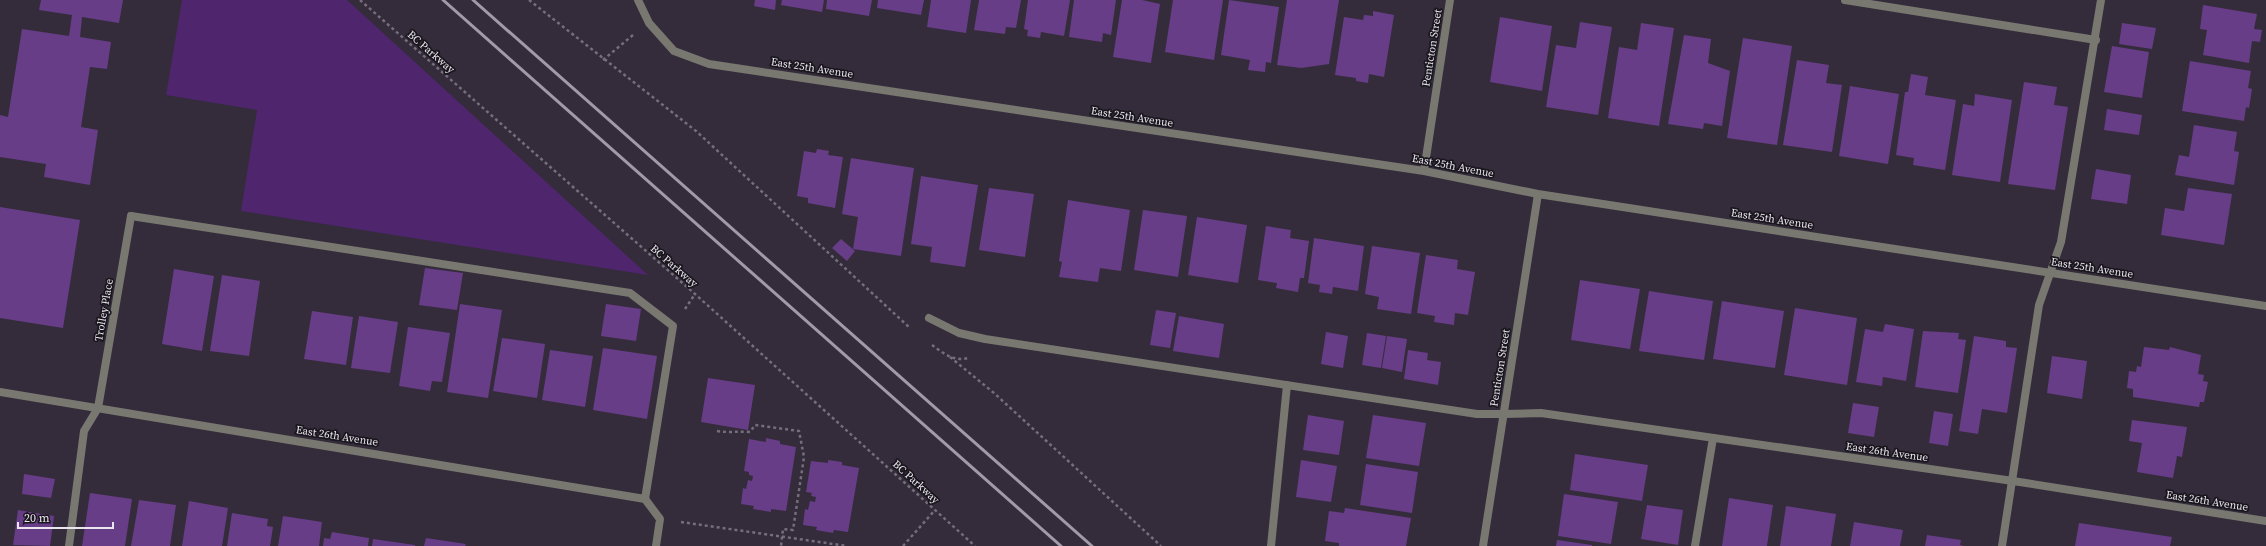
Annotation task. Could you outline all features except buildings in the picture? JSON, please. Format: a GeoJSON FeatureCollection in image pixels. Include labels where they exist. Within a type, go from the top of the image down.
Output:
{"type":"FeatureCollection","features":[{"type":"Feature","properties":{"kind":"street","name":"East 25th Avenue"},"geometry":{"type":"LineString","coordinates":[[638,0],[648,23],[674,51],[709,64],[1424,171],[1538,194],[2266,306]]}},
{"type":"Feature","properties":{"kind":"street","name":"Penticton Street"},"geometry":{"type":"LineString","coordinates":[[1424,171],[1450,0]]}},
{"type":"Feature","properties":{"kind":"street"},"geometry":{"type":"LineString","coordinates":[[1845,0],[2096,40]]}},
{"type":"Feature","properties":{"kind":"street"},"geometry":{"type":"LineString","coordinates":[[2002,546],[2040,305],[2061,242],[2102,0]]}},
{"type":"Feature","properties":{"kind":"street","name":"Penticton Street"},"geometry":{"type":"LineString","coordinates":[[1483,546],[1538,194]]}},
{"type":"Feature","properties":{"kind":"street","name":"Trolley Place"},"geometry":{"type":"LineString","coordinates":[[98,408],[131,216],[630,293],[673,326],[645,499]]}},
{"type":"Feature","properties":{"kind":"street","name":"East 26th Avenue"},"geometry":{"type":"LineString","coordinates":[[929,318],[959,333],[985,339],[1477,414],[1541,413],[2013,481],[2266,521]]}},
{"type":"Feature","properties":{"kind":"street"},"geometry":{"type":"LineString","coordinates":[[1271,546],[1287,385]]}},
{"type":"Feature","properties":{"kind":"street","name":"East 26th Avenue"},"geometry":{"type":"LineString","coordinates":[[0,392],[645,499]]}},
{"type":"Feature","properties":{"kind":"street"},"geometry":{"type":"LineString","coordinates":[[69,546],[84,430],[98,408]]}},
{"type":"Feature","properties":{"kind":"street"},"geometry":{"type":"LineString","coordinates":[[1695,546],[1713,438]]}},
{"type":"Feature","properties":{"kind":"street"},"geometry":{"type":"LineString","coordinates":[[645,499],[660,519],[656,546]]}},
{"type":"Feature","properties":{"kind":"path","name":"BC Parkway"},"geometry":{"type":"LineString","coordinates":[[360,0],[695,294],[975,546]]}},
{"type":"Feature","properties":{"kind":"path"},"geometry":{"type":"LineString","coordinates":[[529,0],[603,60],[696,131],[911,329]]}},
{"type":"Feature","properties":{"kind":"path"},"geometry":{"type":"LineString","coordinates":[[603,60],[648,23]]}},
{"type":"Feature","properties":{"kind":"path"},"geometry":{"type":"LineString","coordinates":[[949,356],[962,360],[979,354],[985,339]]}},
{"type":"Feature","properties":{"kind":"path"},"geometry":{"type":"LineString","coordinates":[[930,343],[949,356],[994,393],[1161,546]]}},
{"type":"Feature","properties":{"kind":"path"},"geometry":{"type":"LineString","coordinates":[[717,431],[731,434],[739,431],[750,432],[755,425],[799,431],[804,457],[793,530],[783,528],[781,546]]}},
{"type":"Feature","properties":{"kind":"path"},"geometry":{"type":"LineString","coordinates":[[903,546],[935,510]]}},
{"type":"Feature","properties":{"kind":"path"},"geometry":{"type":"LineString","coordinates":[[660,519],[846,546]]}},
{"type":"Feature","properties":{"kind":"shaded area"},"geometry":{"type":"Polygon","coordinates":[[[182,0],[347,0],[648,275],[241,211],[257,110],[166,95],[182,0]]]}},
{"type":"Feature","properties":{"kind":"railway"},"geometry":{"type":"LineString","coordinates":[[443,0],[1061,546]]}},
{"type":"Feature","properties":{"kind":"railway"},"geometry":{"type":"LineString","coordinates":[[473,0],[1092,546]]}}]}
